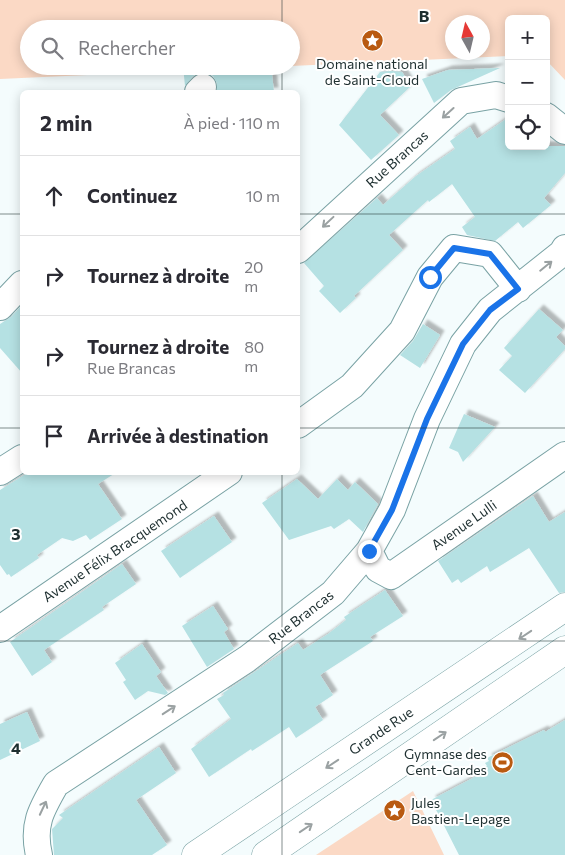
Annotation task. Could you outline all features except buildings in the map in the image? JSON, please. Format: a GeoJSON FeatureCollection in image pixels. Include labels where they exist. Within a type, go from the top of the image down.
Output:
{"type":"FeatureCollection","features":[{"type":"Feature","properties":{"kind":"main road","name":"Grande Rue"},"geometry":{"type":"LineString","coordinates":[[196,855],[565,607]]}},
{"type":"Feature","properties":{"kind":"main road"},"geometry":{"type":"LineString","coordinates":[[266,855],[565,650]]}},
{"type":"Feature","properties":{"kind":"street","name":"Rue Brancas"},"geometry":{"type":"LineString","coordinates":[[300,248],[461,101],[496,95],[505,98]]}},
{"type":"Feature","properties":{"kind":"street"},"geometry":{"type":"LineString","coordinates":[[550,119],[565,131]]}},
{"type":"Feature","properties":{"kind":"street"},"geometry":{"type":"LineString","coordinates":[[300,424],[352,386],[402,331],[430,277],[454,248],[490,254],[518,289]]}},
{"type":"Feature","properties":{"kind":"street","name":"Rue Brancas"},"geometry":{"type":"LineString","coordinates":[[39,855],[34,837],[40,811],[56,784],[247,659],[333,594],[369,551],[392,510],[427,419],[463,344],[490,310],[518,289],[565,248]]}},
{"type":"Feature","properties":{"kind":"street"},"geometry":{"type":"LineString","coordinates":[[0,307],[20,286]]}},
{"type":"Feature","properties":{"kind":"street","name":"Avenue Lulli"},"geometry":{"type":"LineString","coordinates":[[369,551],[378,569],[390,576],[565,455]]}},
{"type":"Feature","properties":{"kind":"street"},"geometry":{"type":"LineString","coordinates":[[0,472],[20,459]]}},
{"type":"Feature","properties":{"kind":"street","name":"Avenue Félix Bracquemond"},"geometry":{"type":"LineString","coordinates":[[0,629],[225,475]]}},
{"type":"Feature","properties":{"kind":"shaded area","name":"Domaine national de Saint-Cloud"},"geometry":{"type":"Polygon","coordinates":[[[0,0],[565,0],[565,80],[550,64],[550,15],[505,15],[505,56],[490,57],[490,15],[445,15],[445,59],[300,66],[300,20],[20,20],[20,75],[87,75],[0,79],[0,0]]]}},
{"type":"Feature","properties":{"kind":"shaded area"},"geometry":{"type":"Polygon","coordinates":[[[413,791],[444,855],[316,855],[413,791]]]}},
{"type":"Feature","properties":{"kind":"place","name":"Domaine national de Saint-Cloud"},"geometry":{"type":"Point","coordinates":[372,41]}},
{"type":"Feature","properties":{"kind":"place","name":"Gymnase des Cent-Gardes"},"geometry":{"type":"Point","coordinates":[503,762]}},
{"type":"Feature","properties":{"kind":"place","name":"Jules Bastien-Lepage"},"geometry":{"type":"Point","coordinates":[395,811]}},
{"type":"Feature","properties":{"kind":"route"},"geometry":{"type":"LineString","coordinates":[[369,551],[392,510],[427,419],[463,344],[490,310],[518,289],[490,254],[454,248],[430,277]]}}]}
